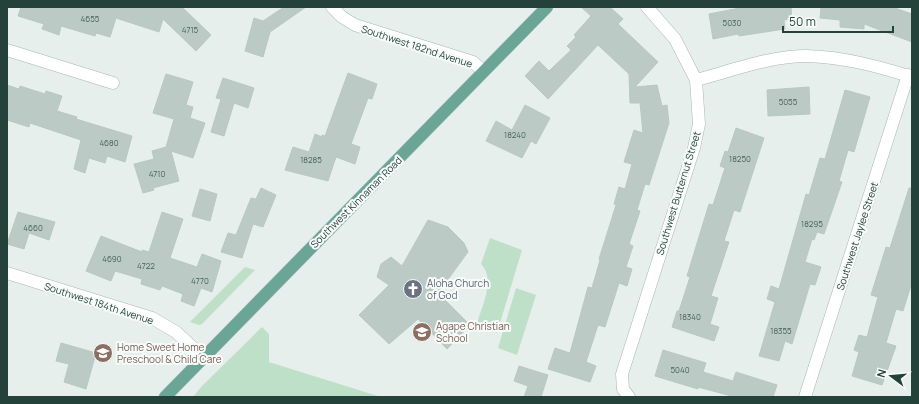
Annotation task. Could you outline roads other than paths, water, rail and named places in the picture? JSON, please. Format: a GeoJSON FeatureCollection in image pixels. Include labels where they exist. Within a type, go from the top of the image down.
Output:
{"type":"FeatureCollection","features":[{"type":"Feature","properties":{"kind":"main road","name":"Southwest Kinnaman Road"},"geometry":{"type":"LineString","coordinates":[[165,397],[378,182],[483,70],[547,7]]}},
{"type":"Feature","properties":{"kind":"street","name":"Southwest 182nd Avenue"},"geometry":{"type":"LineString","coordinates":[[332,7],[342,17],[355,25],[473,62],[483,70]]}},
{"type":"Feature","properties":{"kind":"street","name":"Southwest Butternut Street"},"geometry":{"type":"LineString","coordinates":[[626,393],[622,374],[694,148],[699,124],[696,80],[674,39],[647,7]]}},
{"type":"Feature","properties":{"kind":"street"},"geometry":{"type":"LineString","coordinates":[[7,50],[113,83]]}},
{"type":"Feature","properties":{"kind":"street"},"geometry":{"type":"LineString","coordinates":[[696,80],[776,60],[806,56],[850,60],[910,76]]}},
{"type":"Feature","properties":{"kind":"street","name":"Southwest Jaylee Street"},"geometry":{"type":"LineString","coordinates":[[806,397],[910,76]]}},
{"type":"Feature","properties":{"kind":"street","name":"Southwest 184th Avenue"},"geometry":{"type":"LineString","coordinates":[[7,273],[152,318],[176,332],[204,358]]}},
{"type":"Feature","properties":{"kind":"place","name":"Aloha Church of God"},"geometry":{"type":"Point","coordinates":[413,289]}},
{"type":"Feature","properties":{"kind":"place","name":"Agape Christian School"},"geometry":{"type":"Point","coordinates":[422,332]}},
{"type":"Feature","properties":{"kind":"place","name":"Home Sweet Home Preschool & Child Care"},"geometry":{"type":"Point","coordinates":[103,353]}}]}
